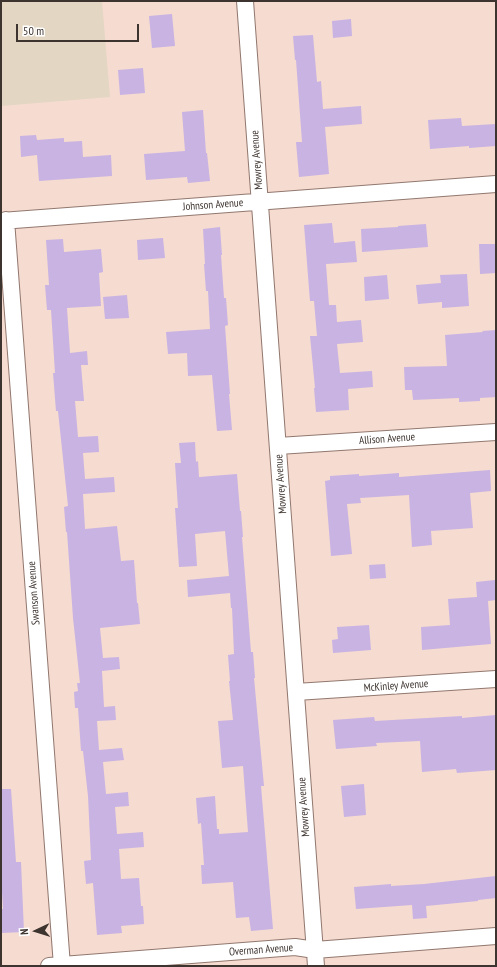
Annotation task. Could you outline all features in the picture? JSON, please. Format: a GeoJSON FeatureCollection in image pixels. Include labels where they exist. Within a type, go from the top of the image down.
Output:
{"type":"FeatureCollection","features":[{"type":"Feature","properties":{"kind":"street","name":"Mowrey Avenue"},"geometry":{"type":"LineString","coordinates":[[245,1],[316,966]]}},
{"type":"Feature","properties":{"kind":"street","name":"Johnson Avenue"},"geometry":{"type":"LineString","coordinates":[[3,220],[496,184]]}},
{"type":"Feature","properties":{"kind":"street","name":"Swanson Avenue"},"geometry":{"type":"LineString","coordinates":[[3,220],[58,966]]}},
{"type":"Feature","properties":{"kind":"street","name":"Allison Avenue"},"geometry":{"type":"LineString","coordinates":[[278,446],[496,432]]}},
{"type":"Feature","properties":{"kind":"street","name":"McKinley Avenue"},"geometry":{"type":"LineString","coordinates":[[296,692],[496,679]]}},
{"type":"Feature","properties":{"kind":"street","name":"Overman Avenue"},"geometry":{"type":"LineString","coordinates":[[58,966],[295,947],[315,950],[496,936]]}},
{"type":"Feature","properties":{"kind":"shaded area"},"geometry":{"type":"Polygon","coordinates":[[[1,1],[102,1],[110,97],[1,106],[1,1]]]}},
{"type":"Feature","properties":{"kind":"building"},"geometry":{"type":"Polygon","coordinates":[[[172,14],[175,46],[152,48],[149,16],[172,14]]]}},
{"type":"Feature","properties":{"kind":"building"},"geometry":{"type":"Polygon","coordinates":[[[351,19],[352,36],[333,38],[332,21],[351,19]]]}},
{"type":"Feature","properties":{"kind":"building"},"geometry":{"type":"Polygon","coordinates":[[[313,35],[317,82],[321,81],[323,109],[361,106],[362,124],[325,127],[329,174],[299,177],[296,142],[302,142],[293,36],[313,35]]]}},
{"type":"Feature","properties":{"kind":"building"},"geometry":{"type":"Polygon","coordinates":[[[143,68],[145,93],[120,95],[118,70],[143,68]]]}},
{"type":"Feature","properties":{"kind":"building"},"geometry":{"type":"Polygon","coordinates":[[[203,110],[206,153],[210,181],[188,183],[187,177],[146,180],[144,154],[185,151],[182,112],[203,110]]]}},
{"type":"Feature","properties":{"kind":"building"},"geometry":{"type":"Polygon","coordinates":[[[461,118],[462,126],[496,124],[496,146],[469,148],[469,146],[430,149],[428,120],[461,118]]]}},
{"type":"Feature","properties":{"kind":"building"},"geometry":{"type":"Polygon","coordinates":[[[36,135],[37,140],[64,138],[64,142],[82,141],[83,157],[111,155],[112,176],[39,181],[37,155],[21,157],[20,136],[36,135]]]}},
{"type":"Feature","properties":{"kind":"building"},"geometry":{"type":"Polygon","coordinates":[[[332,223],[334,243],[355,241],[357,262],[326,264],[329,305],[336,305],[337,322],[361,320],[363,342],[337,344],[340,373],[372,371],[373,387],[348,389],[349,410],[316,412],[310,336],[317,336],[314,301],[310,301],[304,225],[332,223]]]}},
{"type":"Feature","properties":{"kind":"building"},"geometry":{"type":"Polygon","coordinates":[[[426,224],[428,247],[362,252],[361,229],[426,224]]]}},
{"type":"Feature","properties":{"kind":"building"},"geometry":{"type":"Polygon","coordinates":[[[220,227],[224,298],[226,298],[228,325],[225,326],[232,430],[217,431],[212,375],[188,376],[187,353],[168,354],[166,332],[210,329],[208,291],[206,291],[204,264],[203,229],[220,227]]]}},
{"type":"Feature","properties":{"kind":"building"},"geometry":{"type":"Polygon","coordinates":[[[163,238],[165,258],[138,260],[137,240],[163,238]]]}},
{"type":"Feature","properties":{"kind":"building"},"geometry":{"type":"Polygon","coordinates":[[[63,239],[64,252],[101,249],[103,272],[99,273],[101,306],[67,308],[70,353],[87,351],[88,365],[81,365],[84,401],[75,401],[78,437],[98,436],[99,452],[83,453],[85,479],[114,477],[115,492],[83,494],[85,529],[117,526],[121,561],[134,560],[140,624],[100,628],[103,658],[119,657],[120,669],[102,671],[104,707],[115,706],[116,720],[97,721],[99,750],[122,748],[124,760],[103,762],[106,794],[128,792],[129,806],[115,807],[117,834],[143,832],[144,847],[119,849],[121,879],[139,878],[144,924],[121,926],[122,933],[97,935],[93,883],[86,884],[84,861],[91,860],[88,796],[83,751],[81,751],[78,708],[75,708],[74,692],[78,691],[77,683],[80,683],[64,507],[68,506],[58,411],[56,411],[51,310],[47,310],[45,285],[49,285],[46,240],[63,239]]]}},
{"type":"Feature","properties":{"kind":"building"},"geometry":{"type":"Polygon","coordinates":[[[479,244],[496,244],[496,273],[480,274],[479,244]]]}},
{"type":"Feature","properties":{"kind":"building"},"geometry":{"type":"Polygon","coordinates":[[[467,274],[469,306],[442,308],[442,302],[418,304],[416,285],[441,283],[440,275],[467,274]]]}},
{"type":"Feature","properties":{"kind":"building"},"geometry":{"type":"Polygon","coordinates":[[[387,275],[389,299],[365,301],[364,277],[387,275]]]}},
{"type":"Feature","properties":{"kind":"building"},"geometry":{"type":"Polygon","coordinates":[[[127,295],[129,318],[105,319],[103,297],[127,295]]]}},
{"type":"Feature","properties":{"kind":"building"},"geometry":{"type":"Polygon","coordinates":[[[496,330],[496,397],[480,398],[480,401],[459,402],[459,398],[413,400],[412,390],[405,390],[404,367],[447,366],[445,335],[496,330]]]}},
{"type":"Feature","properties":{"kind":"building"},"geometry":{"type":"Polygon","coordinates":[[[195,442],[196,462],[198,461],[199,477],[237,474],[251,652],[253,652],[264,786],[261,786],[273,929],[251,931],[249,917],[236,918],[233,882],[202,884],[201,865],[204,865],[201,823],[198,824],[196,798],[215,796],[217,829],[219,829],[219,834],[248,832],[243,766],[222,768],[218,721],[233,720],[228,655],[234,654],[230,593],[188,597],[187,580],[229,576],[225,531],[195,534],[197,566],[179,567],[175,508],[178,508],[175,463],[181,463],[179,443],[195,442]]]}},
{"type":"Feature","properties":{"kind":"building"},"geometry":{"type":"Polygon","coordinates":[[[490,470],[491,491],[470,493],[473,528],[431,531],[432,545],[412,547],[409,495],[360,498],[361,503],[347,504],[352,554],[331,556],[325,481],[330,480],[330,476],[359,474],[359,476],[399,473],[399,477],[490,470]]]}},
{"type":"Feature","properties":{"kind":"building"},"geometry":{"type":"Polygon","coordinates":[[[385,564],[386,578],[370,579],[369,565],[385,564]]]}},
{"type":"Feature","properties":{"kind":"building"},"geometry":{"type":"Polygon","coordinates":[[[495,580],[496,600],[488,601],[491,644],[422,650],[421,627],[450,625],[448,599],[477,597],[476,582],[495,580]]]}},
{"type":"Feature","properties":{"kind":"building"},"geometry":{"type":"Polygon","coordinates":[[[369,625],[371,650],[333,653],[332,640],[338,639],[337,627],[369,625]]]}},
{"type":"Feature","properties":{"kind":"building"},"geometry":{"type":"Polygon","coordinates":[[[496,715],[496,770],[457,773],[456,769],[422,772],[420,741],[376,743],[377,746],[336,749],[333,720],[374,717],[375,721],[462,716],[462,718],[496,715]]]}},
{"type":"Feature","properties":{"kind":"building"},"geometry":{"type":"Polygon","coordinates":[[[364,784],[366,815],[344,817],[341,786],[364,784]]]}},
{"type":"Feature","properties":{"kind":"building"},"geometry":{"type":"Polygon","coordinates":[[[1,789],[11,789],[16,862],[21,862],[24,932],[1,933],[1,909],[3,909],[1,875],[1,789]]]}},
{"type":"Feature","properties":{"kind":"building"},"geometry":{"type":"Polygon","coordinates":[[[496,876],[496,898],[426,906],[427,918],[413,919],[412,905],[356,909],[354,887],[391,884],[391,886],[424,884],[496,876]]]}}]}
